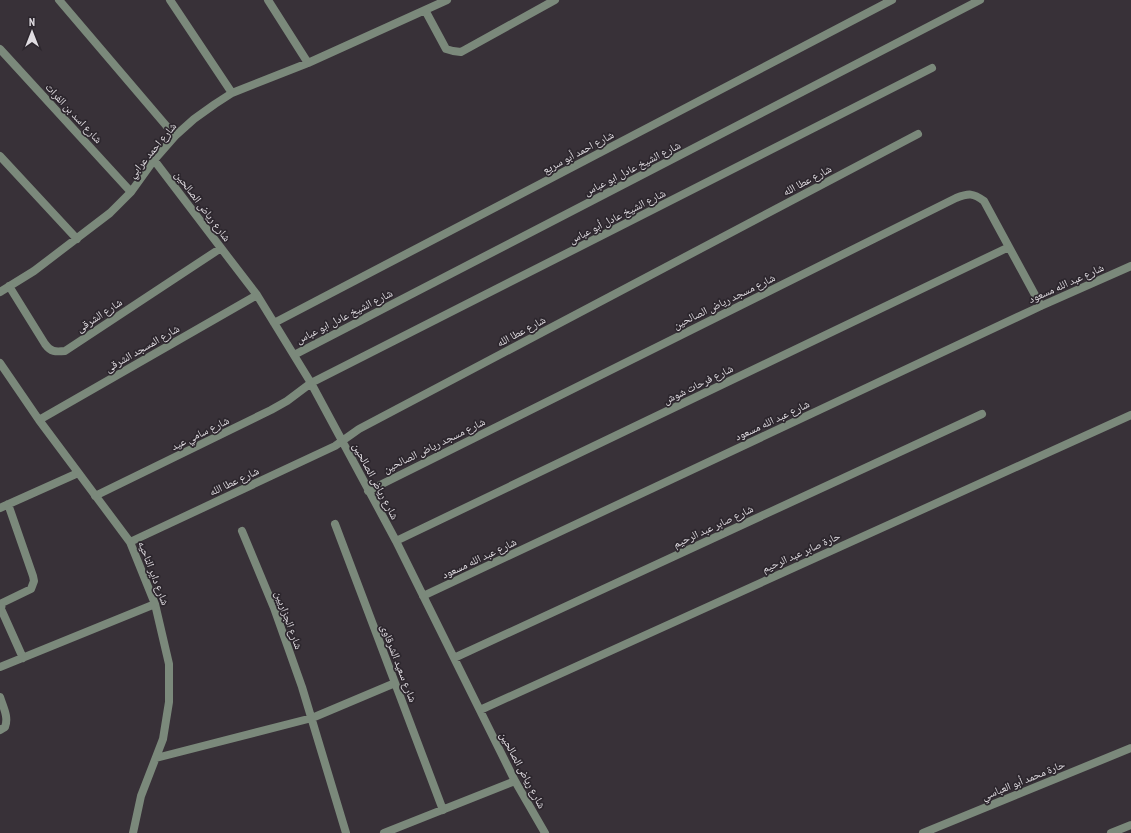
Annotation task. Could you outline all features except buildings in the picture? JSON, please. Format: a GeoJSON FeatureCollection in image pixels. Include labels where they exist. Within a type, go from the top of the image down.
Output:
{"type":"FeatureCollection","features":[{"type":"Feature","properties":{"kind":"street"},"geometry":{"type":"LineString","coordinates":[[60,0],[175,136]]}},
{"type":"Feature","properties":{"kind":"street"},"geometry":{"type":"LineString","coordinates":[[170,0],[232,93]]}},
{"type":"Feature","properties":{"kind":"street"},"geometry":{"type":"LineString","coordinates":[[268,0],[308,63]]}},
{"type":"Feature","properties":{"kind":"street","name":"شارع احمد عرابي"},"geometry":{"type":"LineString","coordinates":[[0,292],[34,271],[110,214],[131,192],[154,160],[175,136],[194,119],[215,104],[232,93],[308,63],[447,0]]}},
{"type":"Feature","properties":{"kind":"street"},"geometry":{"type":"LineString","coordinates":[[425,10],[446,48],[461,52],[555,0]]}},
{"type":"Feature","properties":{"kind":"street","name":"شارع احمد أبو سريع"},"geometry":{"type":"LineString","coordinates":[[274,323],[892,0]]}},
{"type":"Feature","properties":{"kind":"street","name":"شارع الشيخ عادل ابو عباس"},"geometry":{"type":"LineString","coordinates":[[294,355],[980,0]]}},
{"type":"Feature","properties":{"kind":"street","name":"شارع اسد بن الفرات"},"geometry":{"type":"LineString","coordinates":[[0,49],[131,192]]}},
{"type":"Feature","properties":{"kind":"street","name":"شارع الشيخ عادل أبو عباس"},"geometry":{"type":"LineString","coordinates":[[311,383],[932,68]]}},
{"type":"Feature","properties":{"kind":"street","name":"شارع عطا الله"},"geometry":{"type":"LineString","coordinates":[[130,542],[334,446],[359,429],[918,134]]}},
{"type":"Feature","properties":{"kind":"street"},"geometry":{"type":"LineString","coordinates":[[0,156],[77,239]]}},
{"type":"Feature","properties":{"kind":"street","name":"شارع رياض الصالحين"},"geometry":{"type":"LineString","coordinates":[[154,160],[257,295],[311,383],[396,541],[515,781],[545,833]]}},
{"type":"Feature","properties":{"kind":"street","name":"شارع مسجد رياض الصالحين"},"geometry":{"type":"LineString","coordinates":[[368,491],[966,194],[976,195],[984,201],[1041,306]]}},
{"type":"Feature","properties":{"kind":"street","name":"شارع فرحات شوش"},"geometry":{"type":"LineString","coordinates":[[396,541],[1009,246]]}},
{"type":"Feature","properties":{"kind":"street","name":"شارع الشرقى"},"geometry":{"type":"LineString","coordinates":[[9,286],[50,350],[57,352],[65,351],[221,248]]}},
{"type":"Feature","properties":{"kind":"street","name":"شارع عبد الله مسعود"},"geometry":{"type":"LineString","coordinates":[[423,596],[1041,306],[1131,266]]}},
{"type":"Feature","properties":{"kind":"street","name":"شارع المسجد الشرقى"},"geometry":{"type":"LineString","coordinates":[[38,420],[257,295]]}},
{"type":"Feature","properties":{"kind":"street","name":"شارع داير الناحيه"},"geometry":{"type":"LineString","coordinates":[[0,363],[38,420],[130,542],[155,604],[169,664],[169,702],[163,739],[141,796],[133,833]]}},
{"type":"Feature","properties":{"kind":"street","name":"شارع سامي عيد"},"geometry":{"type":"LineString","coordinates":[[95,496],[271,410],[287,401],[311,383]]}},
{"type":"Feature","properties":{"kind":"street","name":"شارع صابر عبد الرحيم"},"geometry":{"type":"LineString","coordinates":[[454,658],[982,414]]}},
{"type":"Feature","properties":{"kind":"street","name":"حارة صابر عبد الرحيم"},"geometry":{"type":"LineString","coordinates":[[480,710],[1131,414]]}},
{"type":"Feature","properties":{"kind":"street"},"geometry":{"type":"LineString","coordinates":[[23,658],[1,607],[2,604],[31,590],[34,581],[4,506],[78,473]]}},
{"type":"Feature","properties":{"kind":"street","name":"شارع سعيد الشرقاوى"},"geometry":{"type":"LineString","coordinates":[[335,524],[443,810]]}},
{"type":"Feature","properties":{"kind":"street","name":"شارع الجزاريين"},"geometry":{"type":"LineString","coordinates":[[242,531],[274,608],[312,718],[346,833]]}},
{"type":"Feature","properties":{"kind":"street"},"geometry":{"type":"LineString","coordinates":[[0,667],[155,604]]}},
{"type":"Feature","properties":{"kind":"street"},"geometry":{"type":"LineString","coordinates":[[156,758],[312,718],[395,683]]}},
{"type":"Feature","properties":{"kind":"street"},"geometry":{"type":"LineString","coordinates":[[0,697],[6,716],[6,723],[0,730]]}},
{"type":"Feature","properties":{"kind":"street","name":"حارة محمد أبو العباسي"},"geometry":{"type":"LineString","coordinates":[[923,833],[1131,748]]}},
{"type":"Feature","properties":{"kind":"street"},"geometry":{"type":"LineString","coordinates":[[384,833],[515,781]]}},
{"type":"Feature","properties":{"kind":"street"},"geometry":{"type":"LineString","coordinates":[[1111,833],[1131,825]]}}]}
